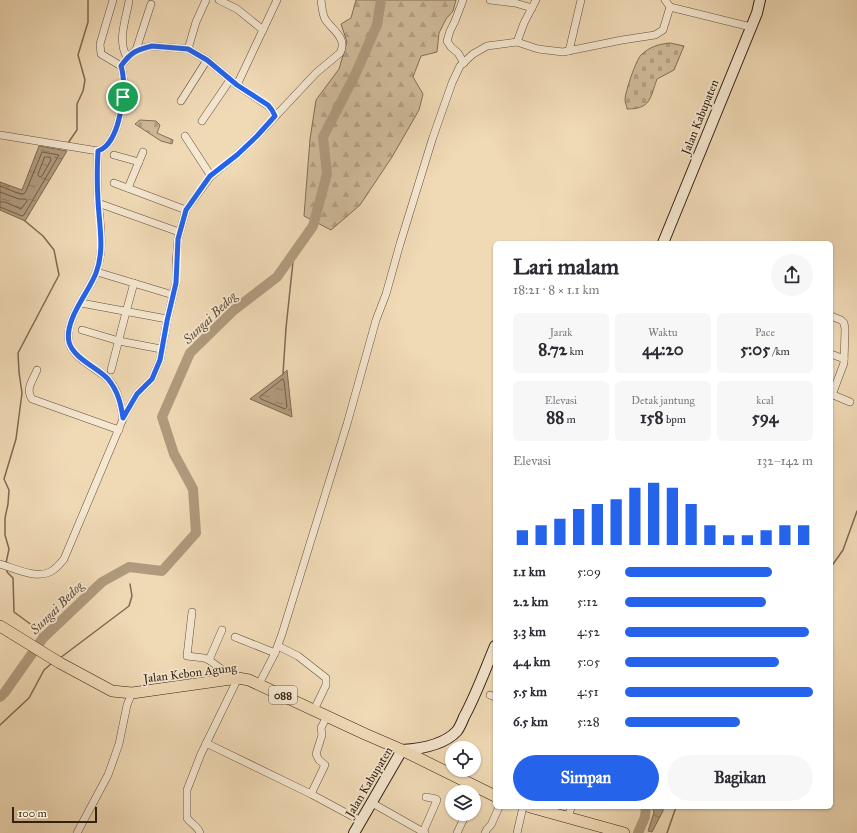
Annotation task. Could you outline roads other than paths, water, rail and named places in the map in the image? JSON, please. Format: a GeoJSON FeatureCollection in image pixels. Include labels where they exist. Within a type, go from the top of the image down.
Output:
{"type":"FeatureCollection","features":[{"type":"Feature","properties":{"kind":"main road","name":"Jalan Kabupaten"},"geometry":{"type":"LineString","coordinates":[[664,241],[759,8],[760,0]]}},
{"type":"Feature","properties":{"kind":"main road","name":"Jalan Kebon Agung"},"geometry":{"type":"LineString","coordinates":[[0,626],[60,664],[112,691],[132,693],[236,678],[249,680],[402,750],[464,785]]}},
{"type":"Feature","properties":{"kind":"main road","name":"Jalan Kabupaten"},"geometry":{"type":"LineString","coordinates":[[354,833],[402,750],[435,744],[449,737],[457,730],[477,690],[493,651]]}},
{"type":"Feature","properties":{"kind":"main road","name":"Jalan Kebon Agung"},"geometry":{"type":"LineString","coordinates":[[481,793],[493,796]]}},
{"type":"Feature","properties":{"kind":"main road"},"geometry":{"type":"LineString","coordinates":[[548,809],[569,812],[624,833]]}},
{"type":"Feature","properties":{"kind":"street"},"geometry":{"type":"LineString","coordinates":[[113,0],[100,44],[100,49],[101,54],[121,66]]}},
{"type":"Feature","properties":{"kind":"street"},"geometry":{"type":"LineString","coordinates":[[188,49],[196,22],[206,0]]}},
{"type":"Feature","properties":{"kind":"street"},"geometry":{"type":"LineString","coordinates":[[219,0],[237,10],[263,30]]}},
{"type":"Feature","properties":{"kind":"street"},"geometry":{"type":"LineString","coordinates":[[237,85],[277,0]]}},
{"type":"Feature","properties":{"kind":"street"},"geometry":{"type":"LineString","coordinates":[[0,564],[25,572],[37,574],[50,572],[64,559],[123,418],[137,394],[152,379],[160,360],[167,319],[176,283],[176,264],[180,232],[186,210],[210,176],[237,155],[257,136],[316,74],[340,54],[342,50],[341,39],[325,19],[322,0]]}},
{"type":"Feature","properties":{"kind":"street"},"geometry":{"type":"LineString","coordinates":[[463,0],[447,41],[451,47],[458,52],[464,62]]}},
{"type":"Feature","properties":{"kind":"street"},"geometry":{"type":"LineString","coordinates":[[490,0],[515,3],[532,8]]}},
{"type":"Feature","properties":{"kind":"street"},"geometry":{"type":"LineString","coordinates":[[517,42],[524,23],[536,0]]}},
{"type":"Feature","properties":{"kind":"street"},"geometry":{"type":"LineString","coordinates":[[569,51],[581,0]]}},
{"type":"Feature","properties":{"kind":"street"},"geometry":{"type":"LineString","coordinates":[[665,0],[670,7],[751,27]]}},
{"type":"Feature","properties":{"kind":"street"},"geometry":{"type":"LineString","coordinates":[[127,57],[124,51],[122,38],[129,1]]}},
{"type":"Feature","properties":{"kind":"street"},"geometry":{"type":"LineString","coordinates":[[136,50],[151,4]]}},
{"type":"Feature","properties":{"kind":"street"},"geometry":{"type":"LineString","coordinates":[[259,684],[278,646],[347,424],[376,320],[391,279],[400,244],[445,101],[456,74],[464,62],[473,54],[487,46],[517,42],[547,51],[562,52],[655,35],[663,30],[670,7]]}},
{"type":"Feature","properties":{"kind":"street"},"geometry":{"type":"LineString","coordinates":[[0,135],[98,151],[106,146],[117,126],[124,87],[121,66],[127,57],[136,50],[152,46],[188,49],[207,60],[230,80],[268,105],[275,116]]}},
{"type":"Feature","properties":{"kind":"street"},"geometry":{"type":"LineString","coordinates":[[181,101],[207,60]]}},
{"type":"Feature","properties":{"kind":"street"},"geometry":{"type":"LineString","coordinates":[[202,121],[230,80]]}},
{"type":"Feature","properties":{"kind":"street"},"geometry":{"type":"LineString","coordinates":[[185,136],[210,176]]}},
{"type":"Feature","properties":{"kind":"street"},"geometry":{"type":"LineString","coordinates":[[98,151],[98,203],[101,249],[97,272],[75,313],[69,330],[69,342],[77,355],[107,378],[112,384],[121,403],[123,418]]}},
{"type":"Feature","properties":{"kind":"street"},"geometry":{"type":"LineString","coordinates":[[128,188],[143,152]]}},
{"type":"Feature","properties":{"kind":"street"},"geometry":{"type":"LineString","coordinates":[[114,154],[139,162]]}},
{"type":"Feature","properties":{"kind":"street"},"geometry":{"type":"LineString","coordinates":[[114,183],[186,210]]}},
{"type":"Feature","properties":{"kind":"street"},"geometry":{"type":"LineString","coordinates":[[98,203],[180,232]]}},
{"type":"Feature","properties":{"kind":"street"},"geometry":{"type":"LineString","coordinates":[[97,272],[173,295]]}},
{"type":"Feature","properties":{"kind":"street"},"geometry":{"type":"LineString","coordinates":[[111,370],[134,283]]}},
{"type":"Feature","properties":{"kind":"street"},"geometry":{"type":"LineString","coordinates":[[80,303],[167,319]]}},
{"type":"Feature","properties":{"kind":"street"},"geometry":{"type":"LineString","coordinates":[[833,317],[844,323],[843,368],[833,393]]}},
{"type":"Feature","properties":{"kind":"street"},"geometry":{"type":"LineString","coordinates":[[82,330],[119,341],[161,349]]}},
{"type":"Feature","properties":{"kind":"street"},"geometry":{"type":"LineString","coordinates":[[833,355],[844,359]]}},
{"type":"Feature","properties":{"kind":"street"},"geometry":{"type":"LineString","coordinates":[[37,370],[29,389],[29,395],[32,399],[119,430]]}},
{"type":"Feature","properties":{"kind":"street"},"geometry":{"type":"LineString","coordinates":[[833,395],[850,402]]}},
{"type":"Feature","properties":{"kind":"street"},"geometry":{"type":"LineString","coordinates":[[192,612],[187,656],[209,660],[236,678],[200,754],[187,790],[186,818],[191,824],[198,827],[200,833]]}},
{"type":"Feature","properties":{"kind":"street"},"geometry":{"type":"LineString","coordinates":[[209,660],[222,630]]}},
{"type":"Feature","properties":{"kind":"street"},"geometry":{"type":"LineString","coordinates":[[236,637],[274,653]]}},
{"type":"Feature","properties":{"kind":"street"},"geometry":{"type":"LineString","coordinates":[[278,646],[298,656],[326,678],[326,685],[314,710]]}},
{"type":"Feature","properties":{"kind":"street"},"geometry":{"type":"LineString","coordinates":[[77,833],[108,775],[119,744],[127,705],[132,693]]}},
{"type":"Feature","properties":{"kind":"street"},"geometry":{"type":"LineString","coordinates":[[311,794],[325,764],[319,760],[316,754],[322,734],[321,728],[327,716]]}},
{"type":"Feature","properties":{"kind":"street"},"geometry":{"type":"LineString","coordinates":[[206,743],[311,794],[361,821]]}},
{"type":"Feature","properties":{"kind":"street"},"geometry":{"type":"LineString","coordinates":[[372,803],[422,832],[437,800],[426,797]]}},
{"type":"Feature","properties":{"kind":"street"},"geometry":{"type":"LineString","coordinates":[[485,833],[491,825],[498,809]]}},
{"type":"Feature","properties":{"kind":"street"},"geometry":{"type":"LineString","coordinates":[[517,833],[523,809]]}},
{"type":"Feature","properties":{"kind":"street"},"geometry":{"type":"LineString","coordinates":[[457,833],[463,821]]}},
{"type":"Feature","properties":{"kind":"water"},"geometry":{"type":"Polygon","coordinates":[[[39,146],[67,151],[25,221],[0,210],[0,182],[22,190],[39,146]]]}},
{"type":"Feature","properties":{"kind":"water"},"geometry":{"type":"Polygon","coordinates":[[[287,370],[292,417],[250,399],[287,370]]]}},
{"type":"Feature","properties":{"kind":"water"},"geometry":{"type":"Polygon","coordinates":[[[653,809],[663,809],[652,832],[648,831],[654,812],[653,809]]]}},
{"type":"Feature","properties":{"kind":"waterway"},"geometry":{"type":"LineString","coordinates":[[68,143],[77,130],[77,104],[83,91],[85,80],[78,55],[88,22],[88,0]]}},
{"type":"Feature","properties":{"kind":"waterway","name":"Sungai Bedog"},"geometry":{"type":"LineString","coordinates":[[0,697],[43,638],[102,582],[129,567],[162,571],[196,533],[193,489],[174,454],[162,417],[190,353],[234,310],[277,277],[313,226],[327,174],[323,137],[355,75],[377,25],[381,0]]}},
{"type":"Feature","properties":{"kind":"waterway"},"geometry":{"type":"LineString","coordinates":[[6,563],[9,549],[5,535],[5,518],[9,490],[4,479],[16,439],[22,393],[18,353],[59,275],[54,250],[43,236],[25,221]]}},
{"type":"Feature","properties":{"kind":"waterway"},"geometry":{"type":"LineString","coordinates":[[283,374],[294,252]]}},
{"type":"Feature","properties":{"kind":"waterway"},"geometry":{"type":"LineString","coordinates":[[833,564],[843,550],[857,511]]}},
{"type":"Feature","properties":{"kind":"waterway"},"geometry":{"type":"LineString","coordinates":[[7,569],[7,572],[13,578],[14,612],[33,626],[43,638]]}},
{"type":"Feature","properties":{"kind":"waterway"},"geometry":{"type":"LineString","coordinates":[[60,658],[129,606],[132,596],[130,584]]}},
{"type":"Feature","properties":{"kind":"waterway"},"geometry":{"type":"LineString","coordinates":[[0,725],[29,698],[44,670],[52,663]]}},
{"type":"Feature","properties":{"kind":"waterway","name":"Sungai Bedog"},"geometry":{"type":"LineString","coordinates":[[0,691],[5,692]]}},
{"type":"Feature","properties":{"kind":"waterway"},"geometry":{"type":"LineString","coordinates":[[638,833],[645,817],[646,809]]}},
{"type":"Feature","properties":{"kind":"waterway"},"geometry":{"type":"LineString","coordinates":[[667,833],[675,809]]}}]}
